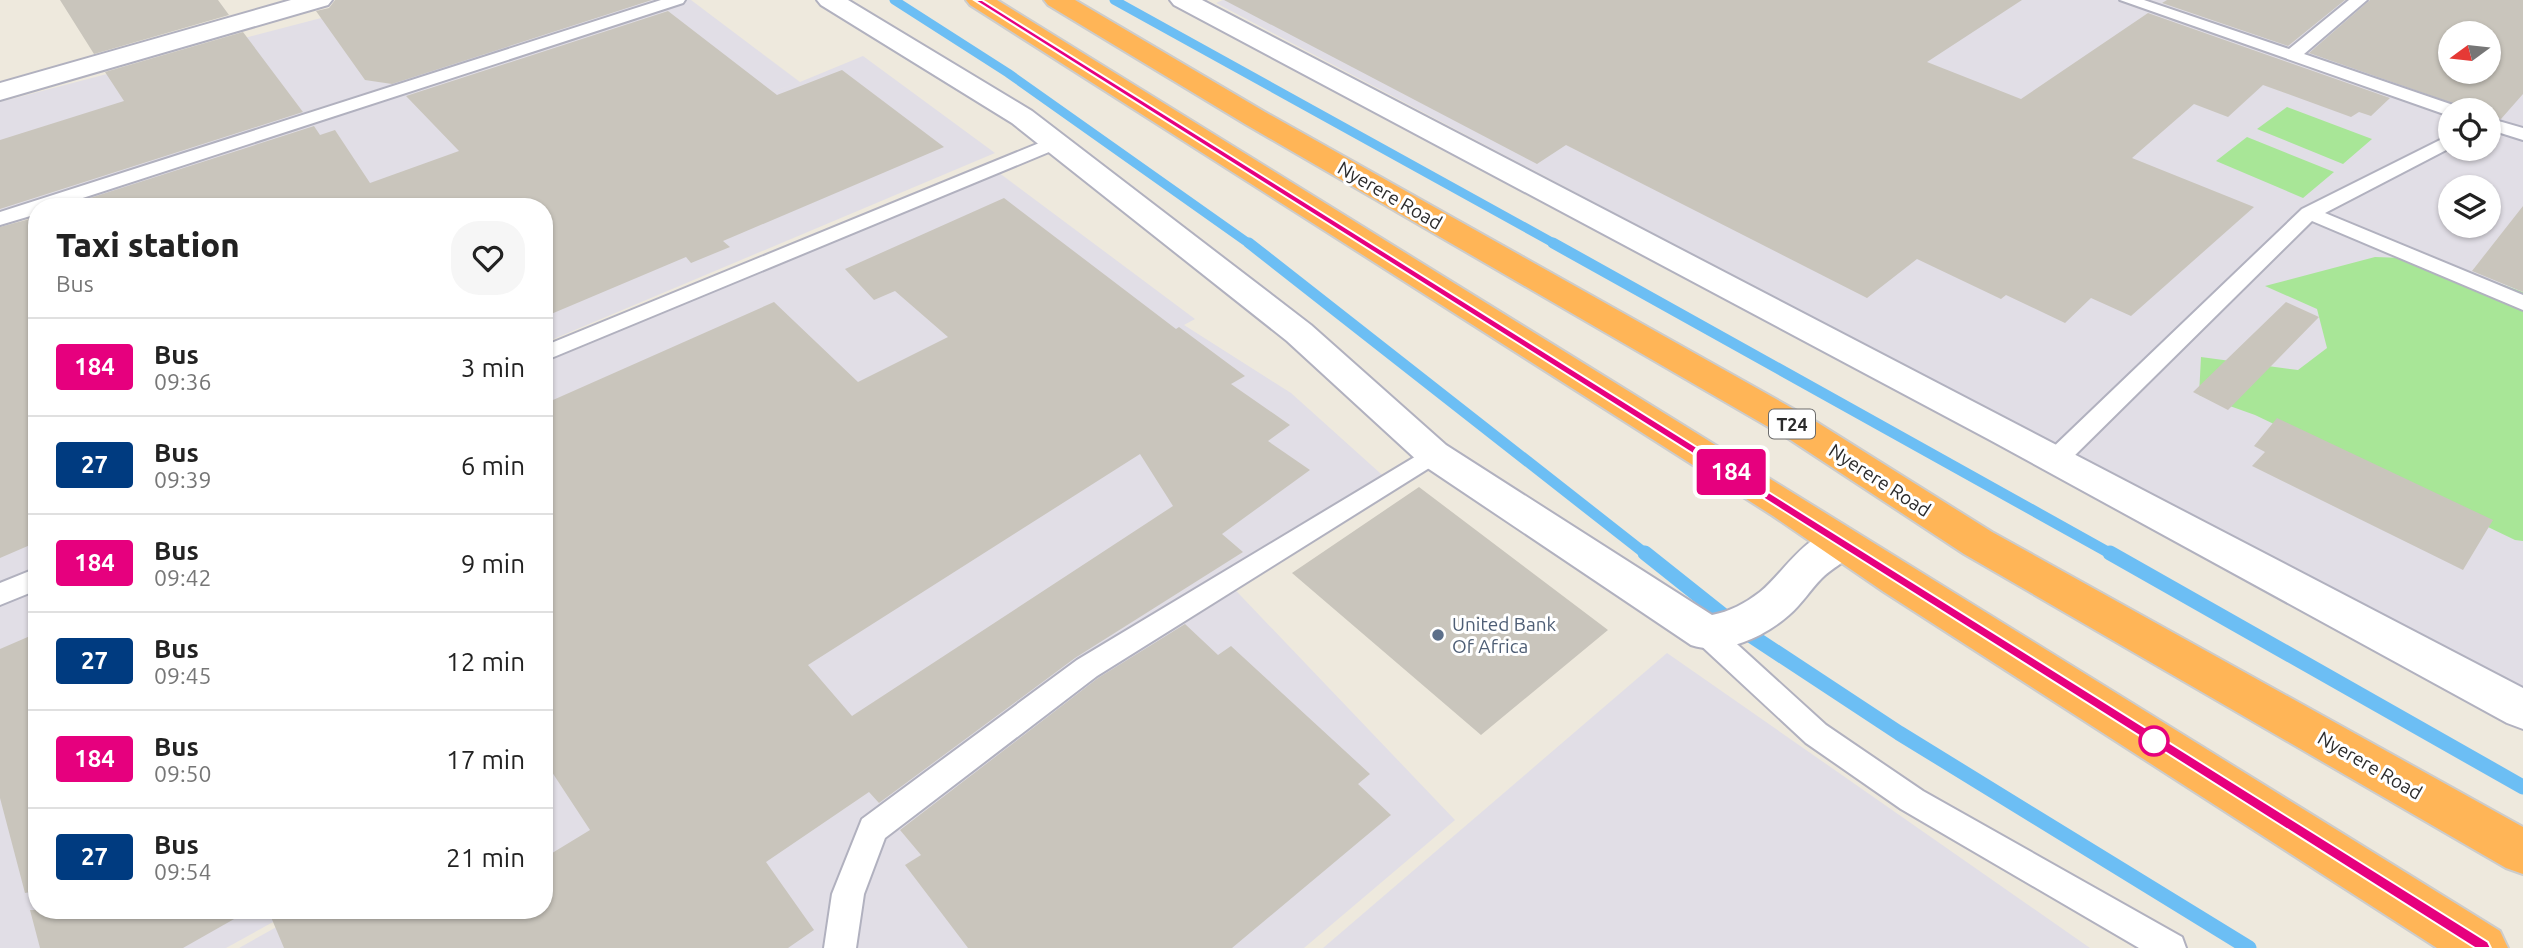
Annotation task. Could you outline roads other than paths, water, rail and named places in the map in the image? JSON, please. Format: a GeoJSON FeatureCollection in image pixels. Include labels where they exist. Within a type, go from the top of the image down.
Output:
{"type":"FeatureCollection","features":[{"type":"Feature","properties":{"kind":"highway"},"geometry":{"type":"LineString","coordinates":[[978,0],[2482,948]]}},
{"type":"Feature","properties":{"kind":"highway","name":"Nyerere Road"},"geometry":{"type":"LineString","coordinates":[[1057,0],[1255,118],[1802,430],[1978,544],[2523,852]]}},
{"type":"Feature","properties":{"kind":"street"},"geometry":{"type":"LineString","coordinates":[[0,92],[319,0]]}},
{"type":"Feature","properties":{"kind":"street"},"geometry":{"type":"LineString","coordinates":[[830,0],[1022,117],[1299,333],[1433,454],[1706,633],[1738,627],[1765,609],[1809,565],[1841,543]]}},
{"type":"Feature","properties":{"kind":"street"},"geometry":{"type":"LineString","coordinates":[[1183,0],[2056,459],[2523,710]]}},
{"type":"Feature","properties":{"kind":"lane"},"geometry":{"type":"LineString","coordinates":[[66,198],[677,0]]}},
{"type":"Feature","properties":{"kind":"lane"},"geometry":{"type":"LineString","coordinates":[[2128,0],[2438,106]]}},
{"type":"Feature","properties":{"kind":"lane"},"geometry":{"type":"LineString","coordinates":[[2292,57],[2359,0]]}},
{"type":"Feature","properties":{"kind":"lane"},"geometry":{"type":"LineString","coordinates":[[2501,127],[2523,134]]}},
{"type":"Feature","properties":{"kind":"lane"},"geometry":{"type":"LineString","coordinates":[[553,350],[1054,143]]}},
{"type":"Feature","properties":{"kind":"lane"},"geometry":{"type":"LineString","coordinates":[[2056,459],[2309,213],[2438,147]]}},
{"type":"Feature","properties":{"kind":"lane"},"geometry":{"type":"LineString","coordinates":[[0,219],[28,210]]}},
{"type":"Feature","properties":{"kind":"lane"},"geometry":{"type":"LineString","coordinates":[[2309,213],[2523,303]]}},
{"type":"Feature","properties":{"kind":"lane"},"geometry":{"type":"LineString","coordinates":[[841,948],[848,894],[873,829],[1087,668],[1433,454]]}},
{"type":"Feature","properties":{"kind":"lane"},"geometry":{"type":"LineString","coordinates":[[0,594],[28,582]]}},
{"type":"Feature","properties":{"kind":"lane"},"geometry":{"type":"LineString","coordinates":[[1706,633],[1816,734],[1912,800],[2170,948]]}},
{"type":"Feature","properties":{"kind":"waterway"},"geometry":{"type":"LineString","coordinates":[[894,0],[1008,73],[1251,245]]}},
{"type":"Feature","properties":{"kind":"waterway"},"geometry":{"type":"LineString","coordinates":[[1114,0],[1557,245]]}},
{"type":"Feature","properties":{"kind":"waterway"},"geometry":{"type":"LineString","coordinates":[[1249,243],[1647,555]]}},
{"type":"Feature","properties":{"kind":"waterway"},"geometry":{"type":"LineString","coordinates":[[1553,243],[2113,555]]}},
{"type":"Feature","properties":{"kind":"waterway"},"geometry":{"type":"LineString","coordinates":[[1645,553],[1738,627],[1899,733],[2249,948]]}},
{"type":"Feature","properties":{"kind":"waterway"},"geometry":{"type":"LineString","coordinates":[[2110,553],[2523,787]]}},
{"type":"Feature","properties":{"kind":"place","name":"United Bank Of Africa"},"geometry":{"type":"Point","coordinates":[1438,635]}}]}
